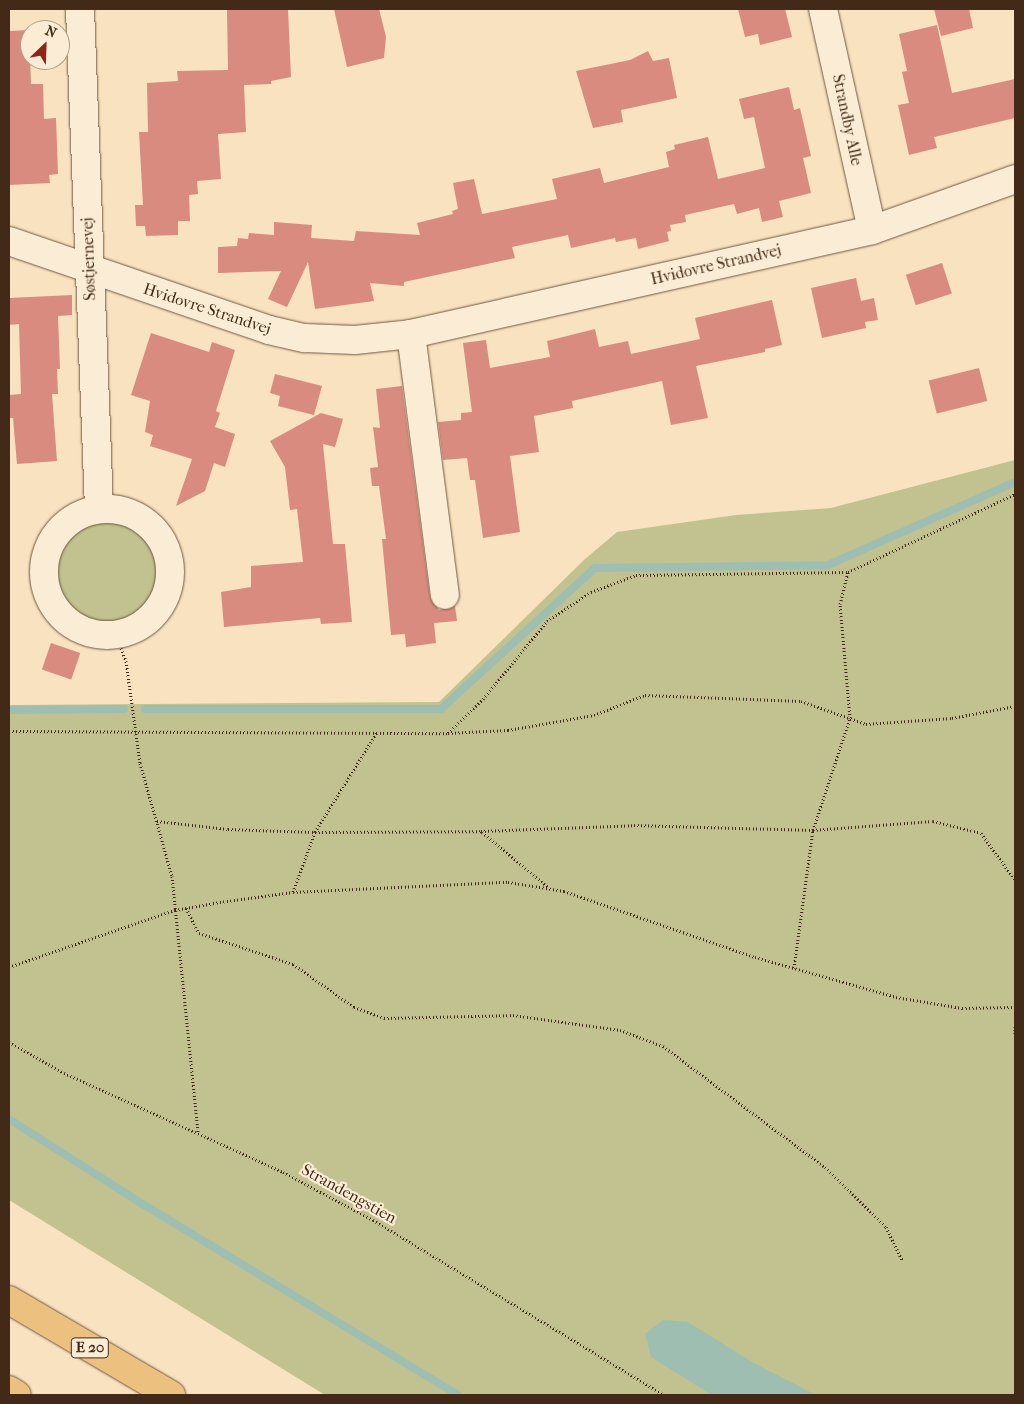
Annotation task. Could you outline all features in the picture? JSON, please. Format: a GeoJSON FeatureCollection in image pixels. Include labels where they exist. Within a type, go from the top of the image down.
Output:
{"type":"FeatureCollection","features":[{"type":"Feature","properties":{"kind":"highway","name":"E 20"},"geometry":{"type":"LineString","coordinates":[[9,1300],[171,1395]]}},
{"type":"Feature","properties":{"kind":"highway"},"geometry":{"type":"LineString","coordinates":[[9,1390],[17,1395]]}},
{"type":"Feature","properties":{"kind":"street","name":"Søstjernevej"},"geometry":{"type":"LineString","coordinates":[[80,9],[99,508]]}},
{"type":"Feature","properties":{"kind":"street","name":"Strandby Alle"},"geometry":{"type":"LineString","coordinates":[[823,9],[872,230]]}},
{"type":"Feature","properties":{"kind":"street","name":"Hvidovre Strandvej"},"geometry":{"type":"LineString","coordinates":[[9,241],[199,308],[305,338],[355,340],[412,334],[872,230],[1015,179]]}},
{"type":"Feature","properties":{"kind":"street"},"geometry":{"type":"LineString","coordinates":[[412,334],[445,595]]}},
{"type":"Feature","properties":{"kind":"street"},"geometry":{"type":"LineString","coordinates":[[99,508],[118,509],[137,516],[152,528],[164,543],[169,562],[170,581],[164,600],[152,617],[135,628],[116,634],[96,634],[77,628],[61,616],[49,599],[43,580],[44,560],[59,531],[80,514],[99,508]]}},
{"type":"Feature","properties":{"kind":"path"},"geometry":{"type":"LineString","coordinates":[[448,733],[483,699],[547,621],[591,592],[636,575],[848,572],[1015,494]]}},
{"type":"Feature","properties":{"kind":"path"},"geometry":{"type":"LineString","coordinates":[[794,968],[813,830],[850,718],[840,604],[848,572]]}},
{"type":"Feature","properties":{"kind":"path"},"geometry":{"type":"LineString","coordinates":[[116,634],[126,661],[135,732],[172,876],[198,1133]]}},
{"type":"Feature","properties":{"kind":"path"},"geometry":{"type":"LineString","coordinates":[[9,731],[448,733],[508,730],[594,715],[645,695],[801,700],[866,724],[942,719],[1015,706]]}},
{"type":"Feature","properties":{"kind":"path"},"geometry":{"type":"LineString","coordinates":[[292,892],[315,832],[378,732]]}},
{"type":"Feature","properties":{"kind":"path"},"geometry":{"type":"LineString","coordinates":[[157,821],[228,829],[315,832],[481,831],[634,825],[813,830],[933,821],[981,833],[1015,880]]}},
{"type":"Feature","properties":{"kind":"path"},"geometry":{"type":"LineString","coordinates":[[481,831],[549,887]]}},
{"type":"Feature","properties":{"kind":"path"},"geometry":{"type":"LineString","coordinates":[[9,967],[186,908],[292,892],[472,882],[549,887],[794,968],[928,1004],[962,1008],[1015,1007]]}},
{"type":"Feature","properties":{"kind":"path"},"geometry":{"type":"LineString","coordinates":[[186,908],[199,933],[292,964],[354,1007],[384,1018],[513,1015],[620,1030],[663,1046],[825,1167],[886,1228],[902,1260]]}},
{"type":"Feature","properties":{"kind":"path"},"geometry":{"type":"LineString","coordinates":[[1015,1026],[1015,1035]]}},
{"type":"Feature","properties":{"kind":"path","name":"Strandengstien"},"geometry":{"type":"LineString","coordinates":[[9,1042],[64,1073],[283,1172],[373,1220],[664,1395]]}},
{"type":"Feature","properties":{"kind":"green space"},"geometry":{"type":"Polygon","coordinates":[[[1015,460],[1015,1395],[325,1395],[9,1200],[9,705],[439,702],[585,559],[617,532],[736,515],[831,508],[1015,460]]]}},
{"type":"Feature","properties":{"kind":"green space"},"geometry":{"type":"Polygon","coordinates":[[[105,520],[125,524],[134,528],[142,535],[149,543],[153,552],[157,572],[153,592],[149,601],[142,609],[134,616],[125,620],[105,624],[85,620],[76,616],[68,609],[61,601],[57,592],[53,572],[57,552],[61,543],[68,535],[76,528],[85,524],[105,520]]]}},
{"type":"Feature","properties":{"kind":"shaded area"},"geometry":{"type":"Polygon","coordinates":[[[663,1320],[688,1322],[752,1362],[816,1395],[712,1395],[651,1357],[645,1334],[663,1320]]]}},
{"type":"Feature","properties":{"kind":"building"},"geometry":{"type":"Polygon","coordinates":[[[227,9],[288,9],[291,77],[271,81],[271,84],[244,85],[246,132],[218,134],[221,179],[197,181],[198,194],[189,195],[190,221],[178,221],[178,235],[146,236],[145,226],[136,226],[135,205],[143,205],[139,132],[148,132],[147,83],[178,81],[177,71],[228,70],[227,9]]]}},
{"type":"Feature","properties":{"kind":"building"},"geometry":{"type":"Polygon","coordinates":[[[334,9],[379,9],[386,37],[384,58],[347,67],[334,9]]]}},
{"type":"Feature","properties":{"kind":"building"},"geometry":{"type":"Polygon","coordinates":[[[738,9],[785,9],[792,37],[760,45],[758,34],[745,37],[738,9]]]}},
{"type":"Feature","properties":{"kind":"building"},"geometry":{"type":"Polygon","coordinates":[[[934,9],[969,9],[973,28],[941,36],[934,9]]]}},
{"type":"Feature","properties":{"kind":"building"},"geometry":{"type":"Polygon","coordinates":[[[937,25],[952,93],[1015,79],[1015,118],[934,137],[937,148],[909,155],[898,105],[909,103],[902,72],[907,71],[899,34],[937,25]]]}},
{"type":"Feature","properties":{"kind":"building"},"geometry":{"type":"Polygon","coordinates":[[[20,30],[20,70],[30,70],[31,84],[43,84],[44,119],[56,118],[58,174],[49,175],[50,183],[9,185],[9,31],[20,30]]]}},
{"type":"Feature","properties":{"kind":"building"},"geometry":{"type":"Polygon","coordinates":[[[648,51],[653,61],[669,58],[677,98],[621,110],[623,122],[593,128],[576,71],[630,60],[648,51]]]}},
{"type":"Feature","properties":{"kind":"building"},"geometry":{"type":"Polygon","coordinates":[[[789,87],[794,110],[800,108],[811,156],[803,158],[811,193],[779,201],[783,217],[762,222],[759,208],[737,214],[734,204],[685,215],[686,222],[670,225],[671,231],[667,232],[669,241],[638,249],[636,238],[616,242],[615,238],[571,248],[568,235],[512,247],[515,258],[404,282],[404,286],[370,283],[374,301],[315,309],[308,262],[287,307],[268,299],[281,271],[218,273],[218,247],[237,246],[238,238],[248,239],[249,233],[274,235],[274,222],[312,225],[311,238],[354,241],[356,231],[420,235],[417,223],[453,214],[452,211],[458,209],[453,183],[474,179],[482,214],[557,199],[552,179],[600,168],[604,183],[669,167],[666,152],[675,149],[674,145],[708,137],[718,179],[765,168],[754,117],[744,119],[739,99],[789,87]]]}},
{"type":"Feature","properties":{"kind":"building"},"geometry":{"type":"Polygon","coordinates":[[[942,263],[952,293],[916,305],[906,275],[942,263]]]}},
{"type":"Feature","properties":{"kind":"building"},"geometry":{"type":"Polygon","coordinates":[[[856,278],[861,301],[874,298],[878,320],[865,322],[866,328],[822,338],[811,288],[856,278]]]}},
{"type":"Feature","properties":{"kind":"building"},"geometry":{"type":"Polygon","coordinates":[[[72,295],[72,315],[58,316],[60,369],[57,369],[58,394],[52,394],[57,461],[17,464],[13,418],[9,418],[9,395],[21,394],[19,324],[9,325],[9,298],[72,295]]]}},
{"type":"Feature","properties":{"kind":"building"},"geometry":{"type":"Polygon","coordinates":[[[772,300],[782,345],[765,349],[765,352],[696,366],[708,418],[671,425],[662,381],[572,401],[573,408],[534,416],[539,452],[510,456],[520,532],[483,538],[475,480],[470,480],[467,458],[443,460],[438,422],[461,420],[461,413],[472,412],[463,343],[486,340],[490,368],[550,357],[547,341],[595,329],[599,347],[628,341],[631,354],[700,339],[695,318],[772,300]]]}},
{"type":"Feature","properties":{"kind":"building"},"geometry":{"type":"Polygon","coordinates":[[[151,333],[209,352],[212,342],[235,350],[216,411],[220,413],[215,427],[235,434],[225,467],[214,463],[205,491],[176,506],[192,459],[150,446],[153,435],[145,432],[150,401],[131,395],[151,333]]]}},
{"type":"Feature","properties":{"kind":"building"},"geometry":{"type":"Polygon","coordinates":[[[979,368],[987,401],[937,414],[929,381],[979,368]]]}},
{"type":"Feature","properties":{"kind":"building"},"geometry":{"type":"Polygon","coordinates":[[[275,374],[322,386],[314,415],[278,406],[280,396],[270,393],[275,374]]]}},
{"type":"Feature","properties":{"kind":"building"},"geometry":{"type":"Polygon","coordinates":[[[402,386],[430,597],[439,610],[455,606],[457,621],[434,623],[436,643],[406,647],[405,634],[391,635],[382,539],[386,539],[379,486],[372,486],[370,468],[378,467],[373,427],[380,428],[376,389],[402,386]]]}},
{"type":"Feature","properties":{"kind":"building"},"geometry":{"type":"Polygon","coordinates":[[[321,413],[343,419],[335,447],[323,444],[333,544],[345,544],[352,622],[321,624],[320,618],[224,627],[221,592],[251,587],[251,566],[303,562],[297,509],[290,510],[285,467],[270,441],[321,413]]]}},
{"type":"Feature","properties":{"kind":"building"},"geometry":{"type":"Polygon","coordinates":[[[51,643],[80,653],[71,680],[42,669],[51,643]]]}},
{"type":"Feature","properties":{"kind":"waterway"},"geometry":{"type":"LineString","coordinates":[[145,709],[441,709],[595,568],[828,565],[1015,482]]}},
{"type":"Feature","properties":{"kind":"waterway"},"geometry":{"type":"LineString","coordinates":[[9,710],[124,709]]}},
{"type":"Feature","properties":{"kind":"waterway"},"geometry":{"type":"LineString","coordinates":[[9,1119],[141,1203],[458,1395]]}}]}
